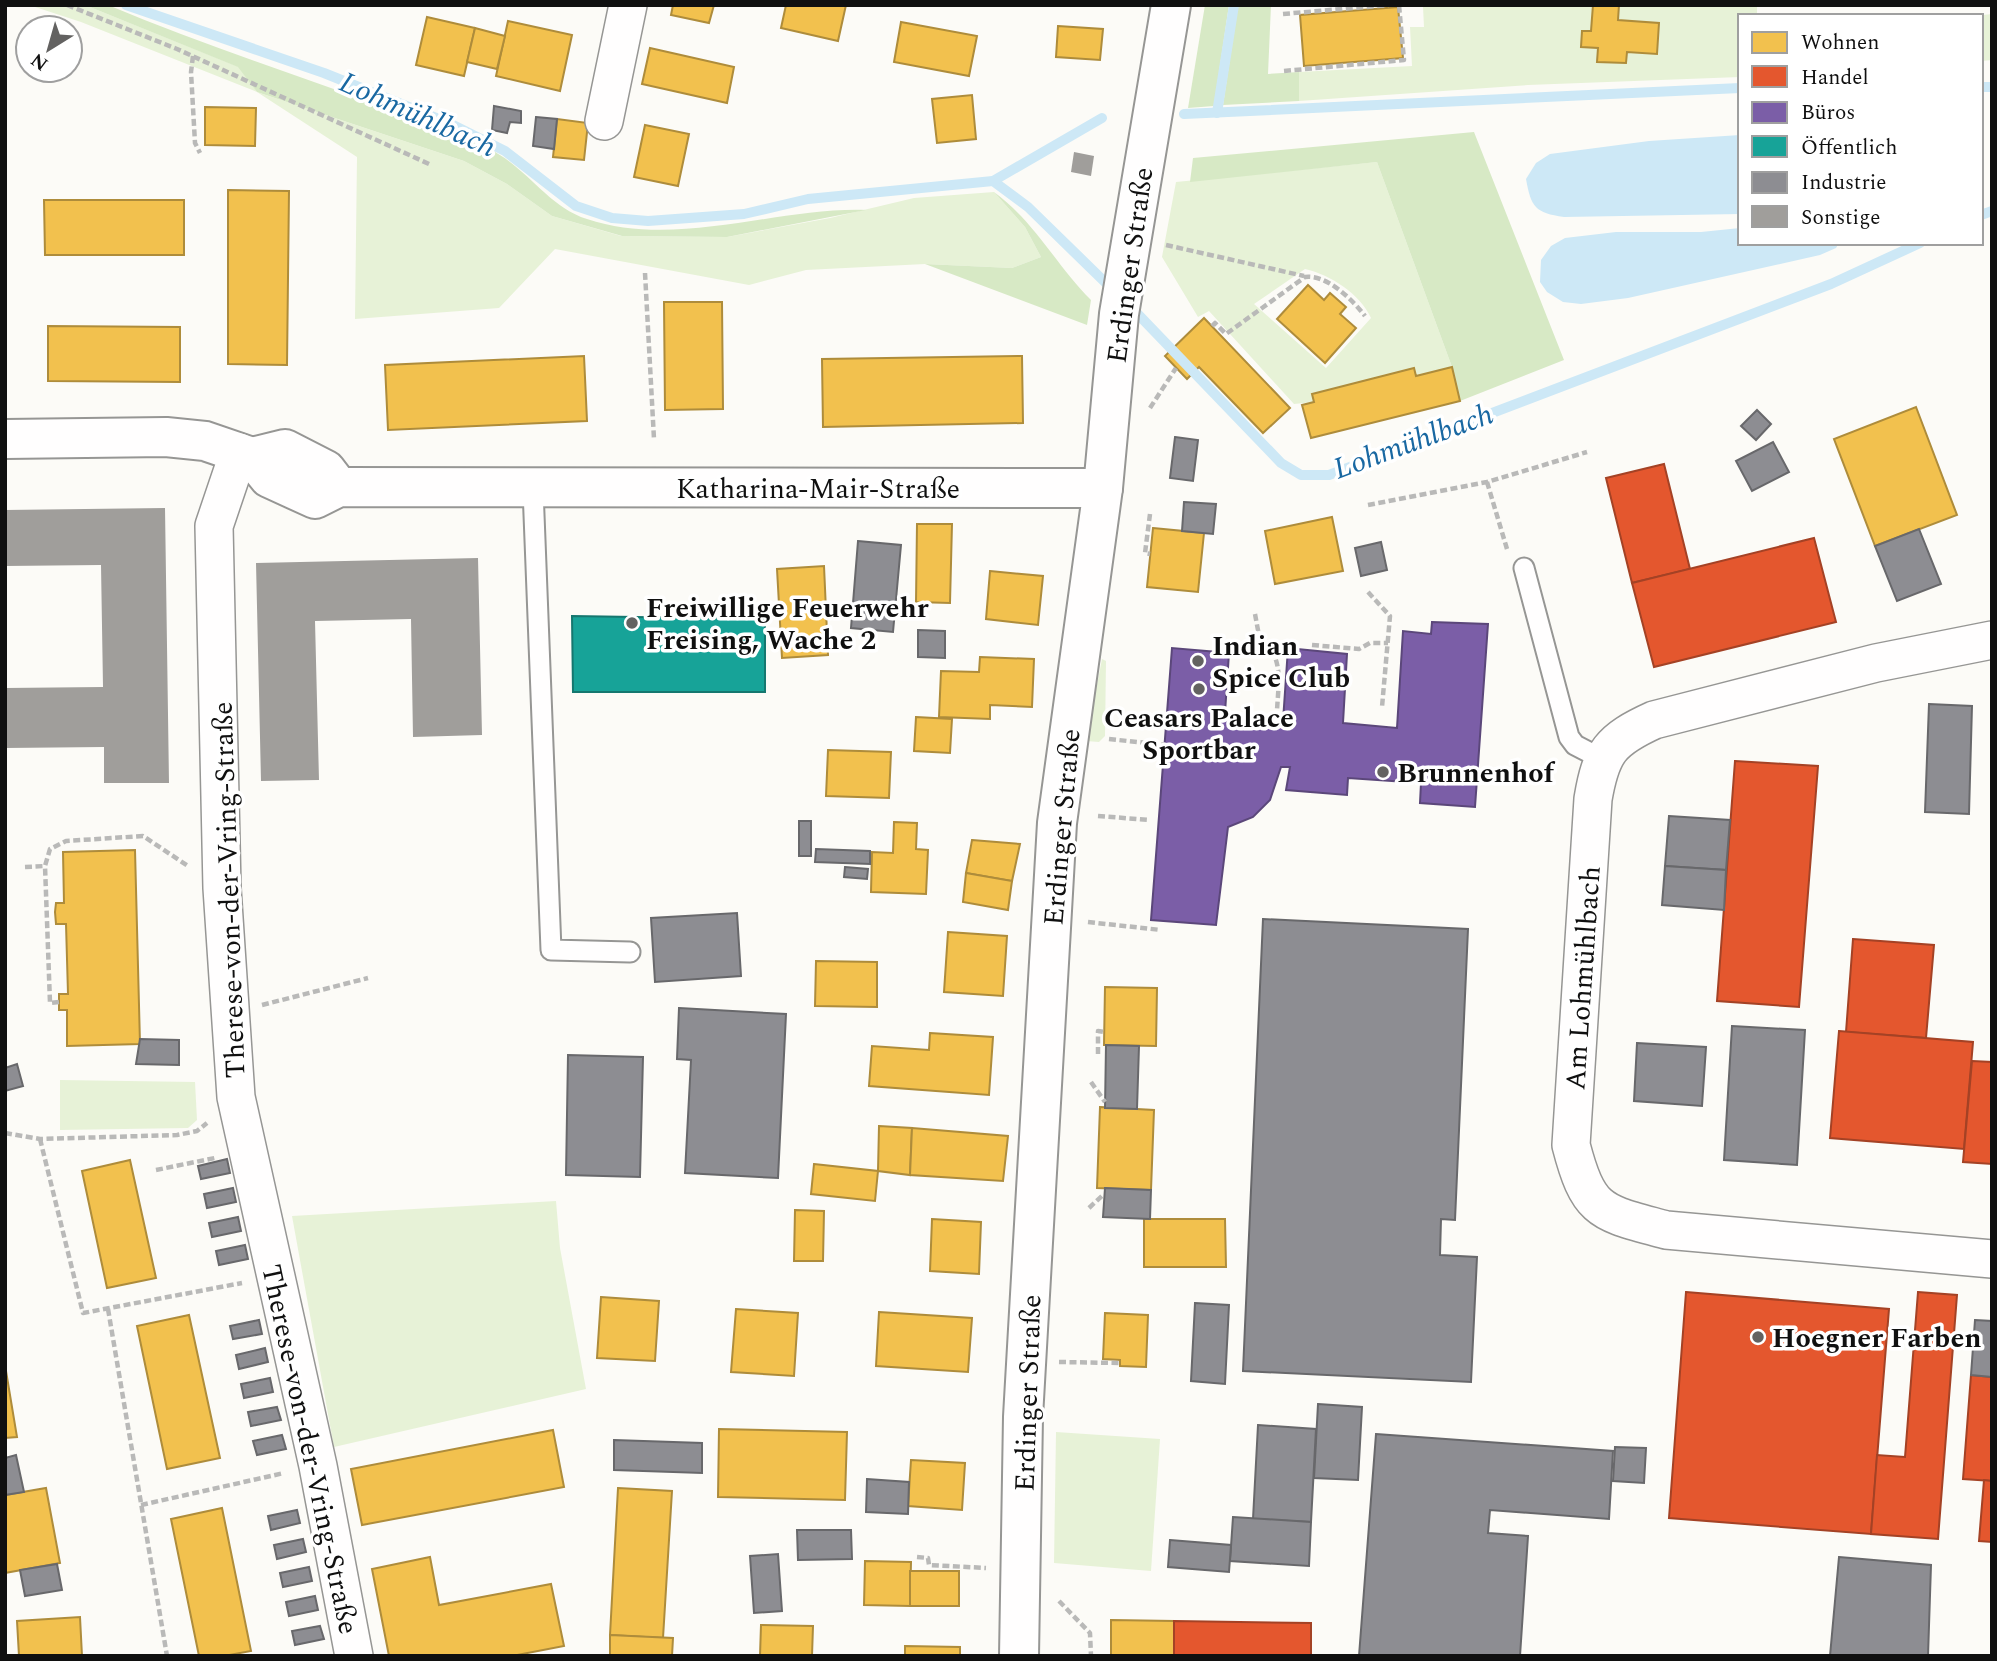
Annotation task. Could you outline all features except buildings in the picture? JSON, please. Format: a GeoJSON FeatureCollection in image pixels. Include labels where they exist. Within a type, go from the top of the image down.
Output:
{"type":"FeatureCollection","features":[{"type":"Feature","properties":{"kind":"street"},"geometry":{"type":"LineString","coordinates":[[604,121],[628,5]]}},
{"type":"Feature","properties":{"kind":"street","name":"Erdinger Straße"},"geometry":{"type":"LineString","coordinates":[[1019,1656],[1023,1417],[1057,823],[1103,488],[1119,314],[1171,5]]}},
{"type":"Feature","properties":{"kind":"street","name":"Katharina-Mair-Straße"},"geometry":{"type":"LineString","coordinates":[[5,439],[166,436],[205,441],[246,454],[269,478],[315,499],[339,487],[1103,488]]}},
{"type":"Feature","properties":{"kind":"street","name":"Therese-von-der-Vring-Straße"},"geometry":{"type":"LineString","coordinates":[[246,454],[214,526],[222,888],[236,1097],[318,1466],[354,1656]]}},
{"type":"Feature","properties":{"kind":"street","name":"Am Lohmühlbach"},"geometry":{"type":"LineString","coordinates":[[1992,640],[1875,663],[1654,720],[1626,732],[1602,759],[1593,799],[1572,1145],[1581,1183],[1600,1209],[1666,1230],[1992,1259]]}},
{"type":"Feature","properties":{"kind":"lane"},"geometry":{"type":"LineString","coordinates":[[533,489],[551,950],[629,952]]}},
{"type":"Feature","properties":{"kind":"lane"},"geometry":{"type":"LineString","coordinates":[[1524,568],[1569,737],[1575,745],[1602,759]]}},
{"type":"Feature","properties":{"kind":"path"},"geometry":{"type":"LineString","coordinates":[[67,5],[193,56],[429,164]]}},
{"type":"Feature","properties":{"kind":"path"},"geometry":{"type":"LineString","coordinates":[[1283,14],[1389,5]]}},
{"type":"Feature","properties":{"kind":"path"},"geometry":{"type":"LineString","coordinates":[[1284,71],[1404,60],[1399,5]]}},
{"type":"Feature","properties":{"kind":"path"},"geometry":{"type":"LineString","coordinates":[[193,56],[195,144],[200,153]]}},
{"type":"Feature","properties":{"kind":"path"},"geometry":{"type":"LineString","coordinates":[[1161,244],[1305,277],[1312,276],[1338,289],[1364,316]]}},
{"type":"Feature","properties":{"kind":"path"},"geometry":{"type":"LineString","coordinates":[[645,273],[654,439]]}},
{"type":"Feature","properties":{"kind":"path"},"geometry":{"type":"LineString","coordinates":[[1212,326],[1215,323],[1226,334],[1305,277]]}},
{"type":"Feature","properties":{"kind":"path"},"geometry":{"type":"LineString","coordinates":[[1150,408],[1176,368]]}},
{"type":"Feature","properties":{"kind":"path"},"geometry":{"type":"LineString","coordinates":[[1368,505],[1487,482],[1587,452]]}},
{"type":"Feature","properties":{"kind":"path"},"geometry":{"type":"LineString","coordinates":[[1487,482],[1508,552]]}},
{"type":"Feature","properties":{"kind":"path"},"geometry":{"type":"LineString","coordinates":[[1150,514],[1145,553],[1150,554]]}},
{"type":"Feature","properties":{"kind":"path"},"geometry":{"type":"LineString","coordinates":[[1368,592],[1390,617],[1382,707]]}},
{"type":"Feature","properties":{"kind":"path"},"geometry":{"type":"LineString","coordinates":[[1255,614],[1260,641],[1269,646],[1278,661],[1278,711]]}},
{"type":"Feature","properties":{"kind":"path"},"geometry":{"type":"LineString","coordinates":[[1312,645],[1359,649],[1370,643],[1388,643]]}},
{"type":"Feature","properties":{"kind":"path"},"geometry":{"type":"LineString","coordinates":[[1109,739],[1165,745]]}},
{"type":"Feature","properties":{"kind":"path"},"geometry":{"type":"LineString","coordinates":[[1098,816],[1150,820]]}},
{"type":"Feature","properties":{"kind":"path"},"geometry":{"type":"LineString","coordinates":[[59,1003],[50,1003],[45,866],[50,849],[56,844],[143,836],[192,868]]}},
{"type":"Feature","properties":{"kind":"path"},"geometry":{"type":"LineString","coordinates":[[25,867],[45,866]]}},
{"type":"Feature","properties":{"kind":"path"},"geometry":{"type":"LineString","coordinates":[[47,912],[55,912]]}},
{"type":"Feature","properties":{"kind":"path"},"geometry":{"type":"LineString","coordinates":[[1088,922],[1161,930]]}},
{"type":"Feature","properties":{"kind":"path"},"geometry":{"type":"LineString","coordinates":[[231,1012],[368,978]]}},
{"type":"Feature","properties":{"kind":"path"},"geometry":{"type":"LineString","coordinates":[[1098,1054],[1098,1031],[1104,1032]]}},
{"type":"Feature","properties":{"kind":"path"},"geometry":{"type":"LineString","coordinates":[[1091,1082],[1105,1102]]}},
{"type":"Feature","properties":{"kind":"path"},"geometry":{"type":"LineString","coordinates":[[5,1133],[40,1139],[177,1135],[197,1131],[211,1120]]}},
{"type":"Feature","properties":{"kind":"path"},"geometry":{"type":"LineString","coordinates":[[40,1139],[83,1313],[248,1282]]}},
{"type":"Feature","properties":{"kind":"path"},"geometry":{"type":"LineString","coordinates":[[156,1170],[219,1157]]}},
{"type":"Feature","properties":{"kind":"path"},"geometry":{"type":"LineString","coordinates":[[1089,1208],[1104,1194]]}},
{"type":"Feature","properties":{"kind":"path"},"geometry":{"type":"LineString","coordinates":[[108,1309],[167,1656]]}},
{"type":"Feature","properties":{"kind":"path"},"geometry":{"type":"LineString","coordinates":[[1052,1362],[1121,1363]]}},
{"type":"Feature","properties":{"kind":"path"},"geometry":{"type":"LineString","coordinates":[[141,1505],[287,1472]]}},
{"type":"Feature","properties":{"kind":"path"},"geometry":{"type":"LineString","coordinates":[[917,1557],[929,1558],[929,1565],[993,1568]]}},
{"type":"Feature","properties":{"kind":"path"},"geometry":{"type":"LineString","coordinates":[[1059,1601],[1090,1633],[1091,1656]]}},
{"type":"Feature","properties":{"kind":"green space"},"geometry":{"type":"Polygon","coordinates":[[[29,5],[85,5],[239,67],[257,92],[84,23],[84,14],[57,14],[29,5]]]}},
{"type":"Feature","properties":{"kind":"green space"},"geometry":{"type":"Polygon","coordinates":[[[85,5],[108,5],[395,111],[489,149],[514,165],[560,205],[587,219],[621,227],[691,229],[797,214],[866,210],[727,237],[622,236],[552,216],[507,184],[464,161],[257,92],[238,67],[85,5]]]}},
{"type":"Feature","properties":{"kind":"green space"},"geometry":{"type":"Polygon","coordinates":[[[1205,5],[1229,5],[1214,106],[1188,108],[1205,5]]]}},
{"type":"Feature","properties":{"kind":"green space"},"geometry":{"type":"Polygon","coordinates":[[[1238,5],[1271,5],[1268,74],[1299,72],[1299,101],[1223,105],[1238,5]]]}},
{"type":"Feature","properties":{"kind":"green space"},"geometry":{"type":"Polygon","coordinates":[[[1757,5],[1757,14],[1738,14],[1738,77],[1528,85],[1299,101],[1299,72],[1412,66],[1410,27],[1424,27],[1423,7],[1757,5]]]}},
{"type":"Feature","properties":{"kind":"green space"},"geometry":{"type":"Polygon","coordinates":[[[1992,14],[1992,60],[1983,61],[1983,15],[1992,14]]]}},
{"type":"Feature","properties":{"kind":"green space"},"geometry":{"type":"Polygon","coordinates":[[[257,92],[464,161],[507,184],[552,216],[621,236],[727,237],[830,218],[914,198],[994,192],[1025,227],[1041,257],[1012,268],[925,264],[806,270],[749,285],[555,249],[499,308],[355,319],[357,157],[257,92]]]}},
{"type":"Feature","properties":{"kind":"green space"},"geometry":{"type":"Polygon","coordinates":[[[1474,132],[1564,360],[1460,401],[1452,367],[1377,162],[1190,182],[1193,158],[1474,132]]]}},
{"type":"Feature","properties":{"kind":"green space"},"geometry":{"type":"Polygon","coordinates":[[[1377,162],[1452,367],[1416,376],[1413,368],[1313,394],[1314,402],[1294,404],[1209,311],[1198,317],[1162,257],[1176,182],[1377,162]],[[1305,269],[1254,304],[1326,368],[1371,318],[1360,301],[1344,287],[1305,269]]]}},
{"type":"Feature","properties":{"kind":"green space"},"geometry":{"type":"Polygon","coordinates":[[[994,192],[1034,230],[1091,300],[1087,325],[925,264],[1012,268],[1041,257],[1025,227],[994,192]]]}},
{"type":"Feature","properties":{"kind":"green space"},"geometry":{"type":"Polygon","coordinates":[[[1102,659],[1106,661],[1105,736],[1099,742],[1086,741],[1102,659]]]}},
{"type":"Feature","properties":{"kind":"green space"},"geometry":{"type":"Polygon","coordinates":[[[60,1080],[195,1082],[197,1120],[188,1128],[60,1130],[60,1080]]]}},
{"type":"Feature","properties":{"kind":"green space"},"geometry":{"type":"Polygon","coordinates":[[[556,1201],[560,1248],[586,1389],[334,1447],[292,1216],[556,1201]]]}},
{"type":"Feature","properties":{"kind":"green space"},"geometry":{"type":"Polygon","coordinates":[[[1056,1432],[1160,1439],[1151,1571],[1054,1563],[1056,1432]]]}},
{"type":"Feature","properties":{"kind":"water"},"geometry":{"type":"Polygon","coordinates":[[[1738,135],[1738,214],[1564,217],[1541,211],[1533,202],[1526,179],[1536,163],[1550,154],[1649,141],[1738,135]]]}},
{"type":"Feature","properties":{"kind":"water"},"geometry":{"type":"Polygon","coordinates":[[[1738,228],[1738,245],[1838,245],[1820,255],[1628,298],[1581,304],[1563,302],[1547,292],[1540,282],[1541,260],[1551,246],[1565,238],[1616,232],[1701,232],[1738,228]]]}},
{"type":"Feature","properties":{"kind":"waterway","name":"Lohmühlbach"},"geometry":{"type":"LineString","coordinates":[[126,5],[324,73],[451,124],[505,151],[576,206],[612,218],[648,221],[744,214],[808,199],[993,181],[1028,207],[1113,290]]}},
{"type":"Feature","properties":{"kind":"waterway","name":"Lohmühlbach"},"geometry":{"type":"LineString","coordinates":[[1217,113],[1234,5]]}},
{"type":"Feature","properties":{"kind":"waterway","name":"Lohmühlbach"},"geometry":{"type":"LineString","coordinates":[[1983,87],[1992,87]]}},
{"type":"Feature","properties":{"kind":"waterway","name":"Lohmühlbach"},"geometry":{"type":"LineString","coordinates":[[1184,114],[1738,88]]}},
{"type":"Feature","properties":{"kind":"waterway","name":"Lohmühlbach"},"geometry":{"type":"LineString","coordinates":[[993,181],[1102,118]]}},
{"type":"Feature","properties":{"kind":"waterway","name":"Lohmühlbach"},"geometry":{"type":"LineString","coordinates":[[1983,214],[1992,211]]}},
{"type":"Feature","properties":{"kind":"waterway","name":"Lohmühlbach"},"geometry":{"type":"LineString","coordinates":[[1131,307],[1281,463],[1301,475],[1329,475],[1831,284],[1916,245]]}},
{"type":"Feature","properties":{"kind":"place","name":"Freiwillige Feuerwehr Freising, Wache 2"},"geometry":{"type":"Point","coordinates":[632,623]}},
{"type":"Feature","properties":{"kind":"place","name":"Indian Spice Club"},"geometry":{"type":"Point","coordinates":[1198,661]}},
{"type":"Feature","properties":{"kind":"place","name":"Ceasars Palace Sportbar"},"geometry":{"type":"Point","coordinates":[1199,689]}},
{"type":"Feature","properties":{"kind":"place","name":"Brunnenhof"},"geometry":{"type":"Point","coordinates":[1383,772]}},
{"type":"Feature","properties":{"kind":"place","name":"Hoegner Farben"},"geometry":{"type":"Point","coordinates":[1758,1337]}}]}
